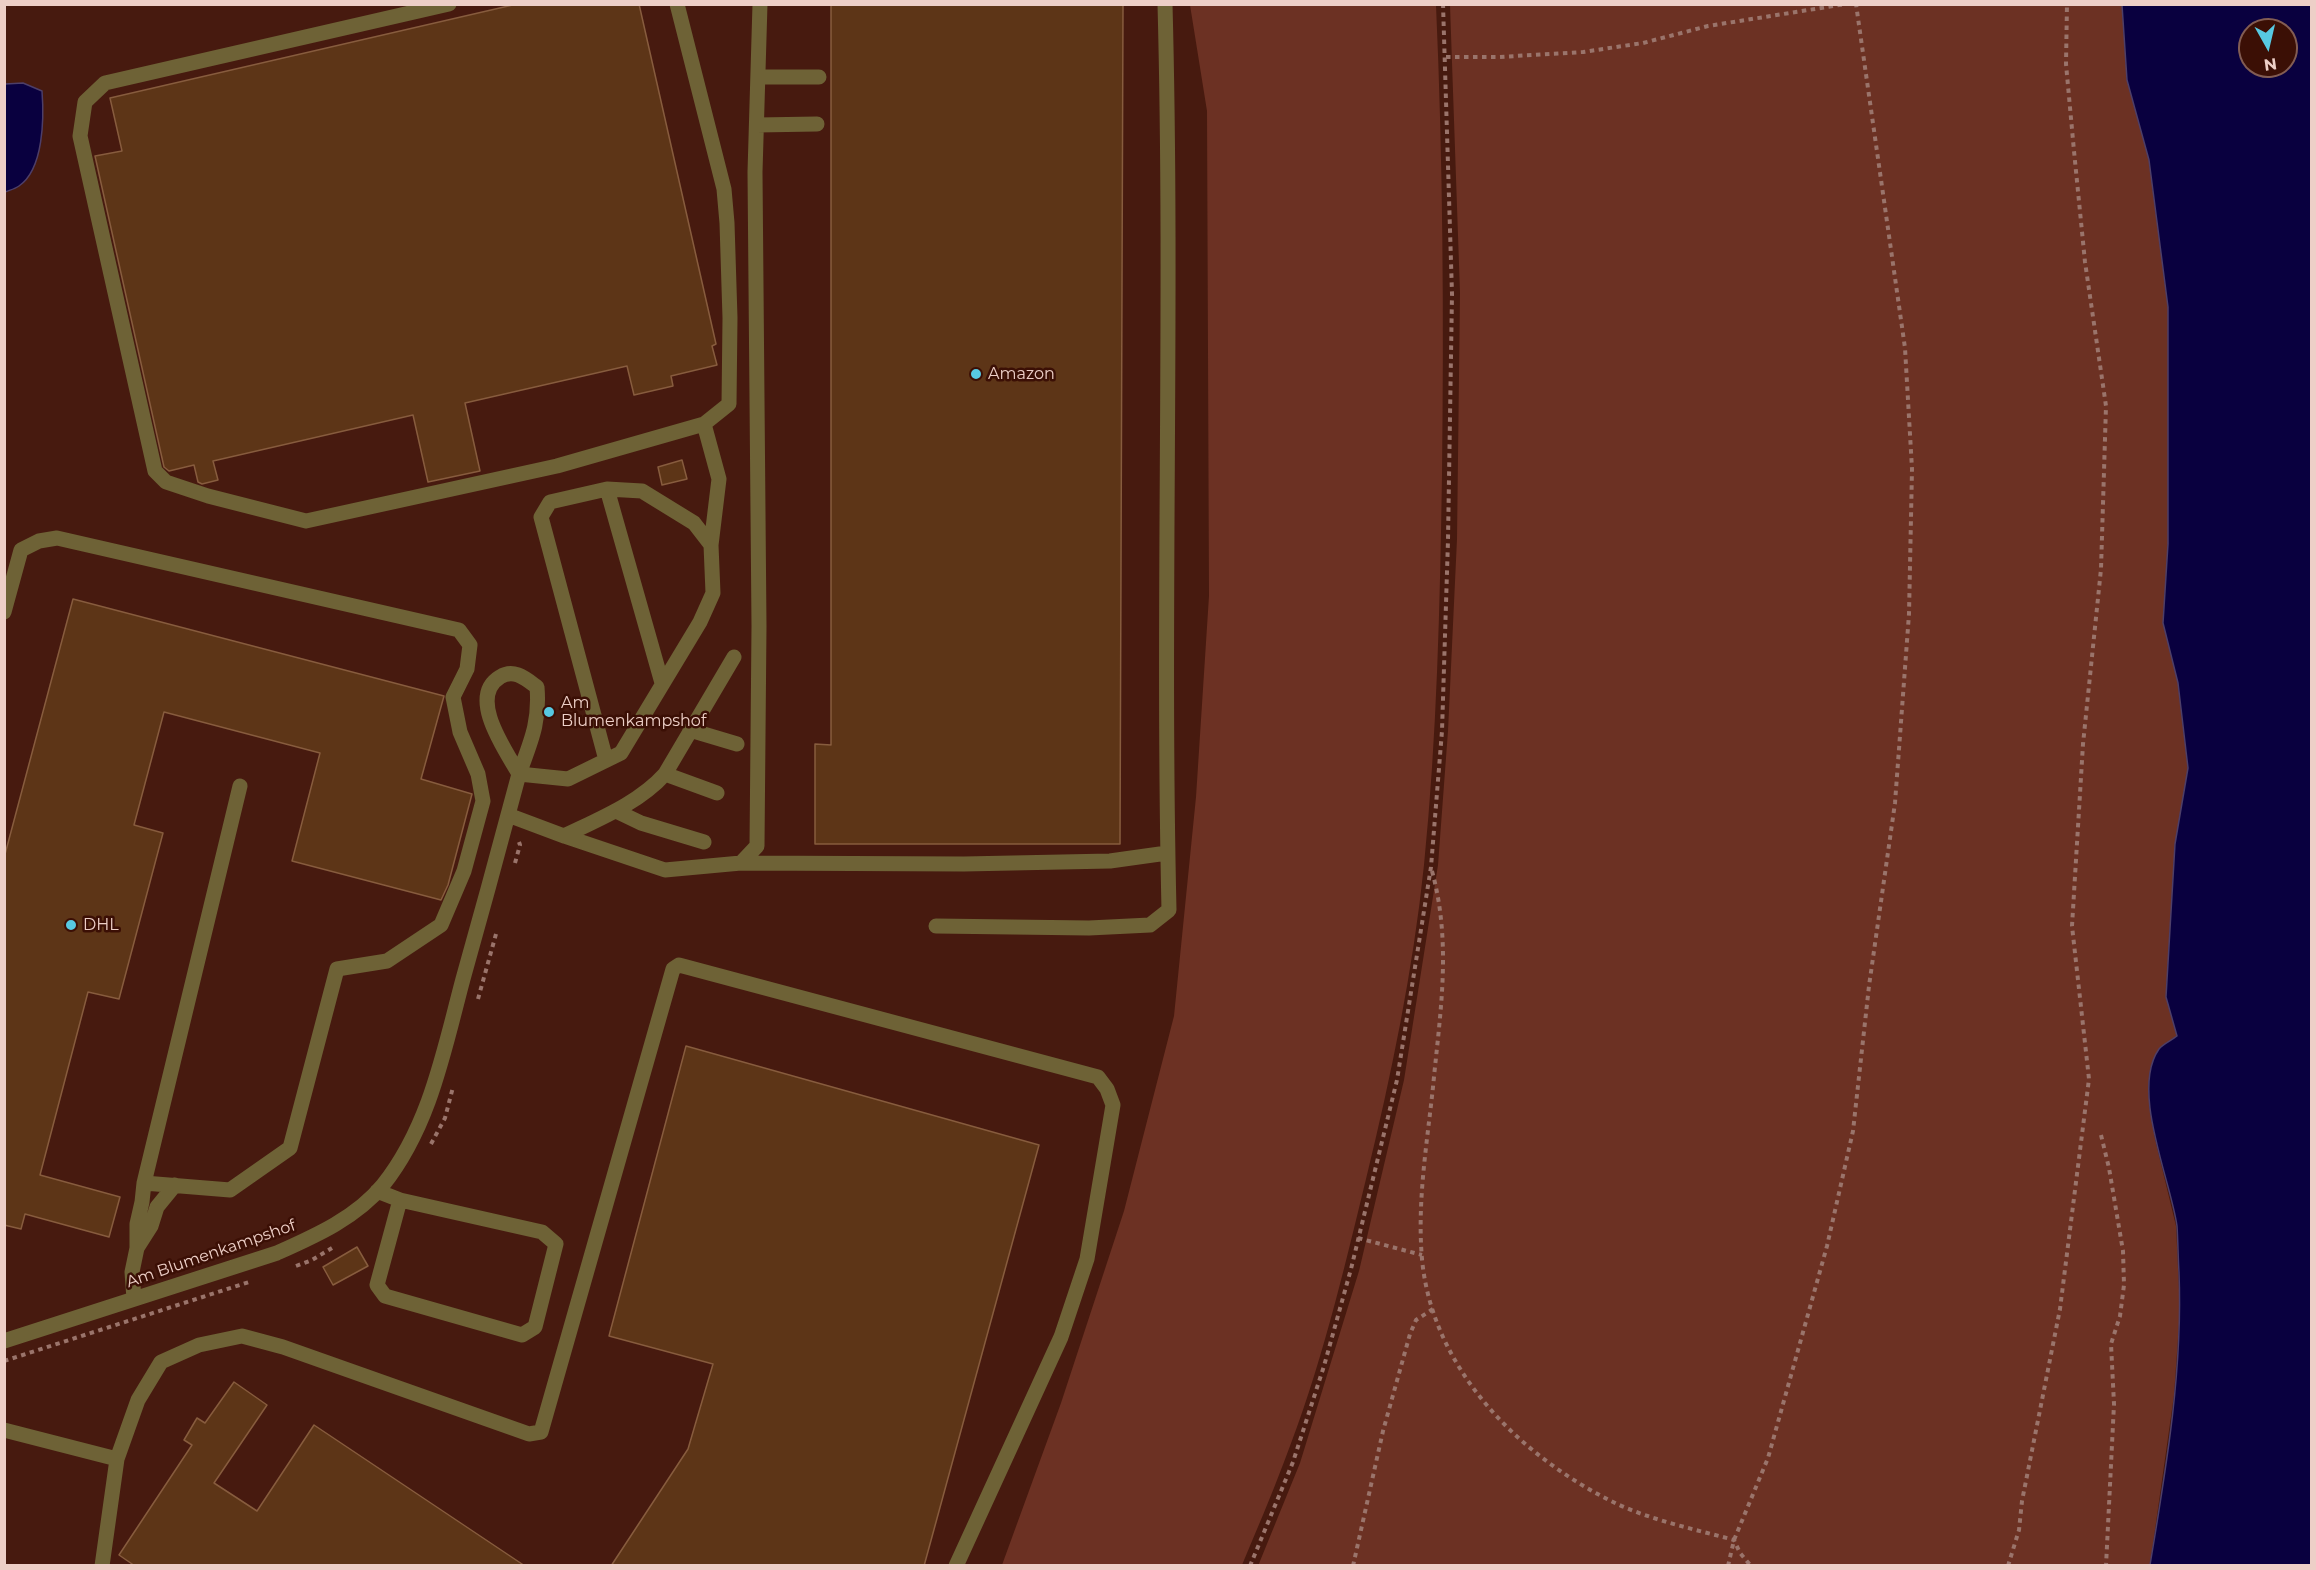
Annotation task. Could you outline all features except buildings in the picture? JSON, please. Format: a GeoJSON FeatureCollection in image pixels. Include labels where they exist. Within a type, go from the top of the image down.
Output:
{"type":"FeatureCollection","features":[{"type":"Feature","properties":{"kind":"street"},"geometry":{"type":"LineString","coordinates":[[450,4],[105,83],[86,102],[80,136],[155,471],[166,482],[208,496],[306,520],[557,466],[704,424],[729,404],[730,318],[724,189],[677,4]]}},
{"type":"Feature","properties":{"kind":"street"},"geometry":{"type":"LineString","coordinates":[[741,863],[758,846],[757,125],[760,4]]}},
{"type":"Feature","properties":{"kind":"street"},"geometry":{"type":"LineString","coordinates":[[936,927],[1089,928],[1150,924],[1169,909],[1165,654],[1168,117],[1165,4]]}},
{"type":"Feature","properties":{"kind":"street"},"geometry":{"type":"LineString","coordinates":[[758,77],[819,77]]}},
{"type":"Feature","properties":{"kind":"street"},"geometry":{"type":"LineString","coordinates":[[757,125],[817,124]]}},
{"type":"Feature","properties":{"kind":"street"},"geometry":{"type":"LineString","coordinates":[[519,774],[568,779],[621,753],[700,622],[713,593],[711,545],[719,479],[704,424]]}},
{"type":"Feature","properties":{"kind":"street"},"geometry":{"type":"LineString","coordinates":[[606,760],[541,517],[550,502],[607,489],[642,491],[694,524],[711,545]]}},
{"type":"Feature","properties":{"kind":"street"},"geometry":{"type":"LineString","coordinates":[[607,489],[662,683]]}},
{"type":"Feature","properties":{"kind":"street"},"geometry":{"type":"LineString","coordinates":[[4,612],[21,550],[39,541],[57,538],[459,630],[470,645],[467,669],[453,698],[460,732],[478,774],[483,801],[464,871],[441,925],[387,962],[337,969],[290,1148],[230,1190],[144,1183]]}},
{"type":"Feature","properties":{"kind":"street"},"geometry":{"type":"LineString","coordinates":[[564,836],[616,811],[655,785],[665,774],[734,657]]}},
{"type":"Feature","properties":{"kind":"street","name":"Am Blumenkampshof"},"geometry":{"type":"LineString","coordinates":[[4,1341],[277,1253],[313,1237],[345,1218],[377,1191],[399,1162],[426,1110],[519,774],[539,711],[537,687],[520,674],[505,673],[493,681],[487,694],[487,707],[497,737],[519,774]]}},
{"type":"Feature","properties":{"kind":"street"},"geometry":{"type":"LineString","coordinates":[[690,730],[737,744]]}},
{"type":"Feature","properties":{"kind":"street"},"geometry":{"type":"LineString","coordinates":[[665,774],[717,793]]}},
{"type":"Feature","properties":{"kind":"street"},"geometry":{"type":"LineString","coordinates":[[134,1299],[132,1272],[144,1183],[240,786]]}},
{"type":"Feature","properties":{"kind":"street"},"geometry":{"type":"LineString","coordinates":[[616,811],[640,823],[704,842]]}},
{"type":"Feature","properties":{"kind":"street"},"geometry":{"type":"LineString","coordinates":[[508,815],[665,870],[741,863],[953,864],[1110,861],[1167,853]]}},
{"type":"Feature","properties":{"kind":"street"},"geometry":{"type":"LineString","coordinates":[[102,1566],[117,1458],[138,1400],[161,1362],[199,1345],[242,1336],[283,1347],[529,1434],[541,1432],[673,969],[679,965],[1098,1077],[1107,1089],[1113,1105],[1087,1259],[1061,1337],[956,1566]]}},
{"type":"Feature","properties":{"kind":"street"},"geometry":{"type":"LineString","coordinates":[[137,1248],[151,1226],[157,1207],[175,1185]]}},
{"type":"Feature","properties":{"kind":"street"},"geometry":{"type":"LineString","coordinates":[[377,1191],[400,1200],[542,1233],[556,1244],[535,1327],[522,1335],[385,1296],[377,1285],[400,1200]]}},
{"type":"Feature","properties":{"kind":"street"},"geometry":{"type":"LineString","coordinates":[[4,1430],[117,1458]]}},
{"type":"Feature","properties":{"kind":"path"},"geometry":{"type":"LineString","coordinates":[[1250,1566],[1293,1462],[1324,1366],[1358,1238],[1397,1080],[1431,867],[1442,731],[1449,540],[1452,294],[1443,4]]}},
{"type":"Feature","properties":{"kind":"path"},"geometry":{"type":"LineString","coordinates":[[1446,57],[1499,57],[1583,52],[1643,42],[1708,26],[1846,4]]}},
{"type":"Feature","properties":{"kind":"path"},"geometry":{"type":"LineString","coordinates":[[1728,1566],[1734,1540],[1768,1458],[1827,1246],[1853,1131],[1869,986],[1895,803],[1909,614],[1912,469],[1905,348],[1856,4]]}},
{"type":"Feature","properties":{"kind":"path"},"geometry":{"type":"LineString","coordinates":[[2008,1566],[2019,1530],[2022,1501],[2060,1309],[2089,1079],[2072,926],[2083,744],[2101,569],[2106,406],[2085,262],[2074,152],[2067,64],[2067,4]]}},
{"type":"Feature","properties":{"kind":"path"},"geometry":{"type":"LineString","coordinates":[[508,815],[520,845],[514,867]]}},
{"type":"Feature","properties":{"kind":"path"},"geometry":{"type":"LineString","coordinates":[[1431,867],[1439,897],[1444,942],[1442,993],[1420,1217],[1422,1255],[1428,1295],[1454,1360],[1477,1393],[1511,1432],[1545,1460],[1580,1484],[1615,1503],[1734,1540],[1740,1553],[1751,1566]]}},
{"type":"Feature","properties":{"kind":"path"},"geometry":{"type":"LineString","coordinates":[[477,1003],[498,924]]}},
{"type":"Feature","properties":{"kind":"path"},"geometry":{"type":"LineString","coordinates":[[430,1146],[445,1118],[456,1080]]}},
{"type":"Feature","properties":{"kind":"path"},"geometry":{"type":"LineString","coordinates":[[2101,1135],[2123,1251],[2124,1285],[2120,1316],[2111,1344],[2114,1412],[2108,1488],[2106,1566]]}},
{"type":"Feature","properties":{"kind":"path"},"geometry":{"type":"LineString","coordinates":[[1358,1238],[1422,1255]]}},
{"type":"Feature","properties":{"kind":"path"},"geometry":{"type":"LineString","coordinates":[[292,1267],[312,1260],[336,1246]]}},
{"type":"Feature","properties":{"kind":"path"},"geometry":{"type":"LineString","coordinates":[[4,1361],[252,1281]]}},
{"type":"Feature","properties":{"kind":"path"},"geometry":{"type":"LineString","coordinates":[[1353,1566],[1383,1431],[1410,1334],[1416,1320],[1433,1309]]}},
{"type":"Feature","properties":{"kind":"shaded area"},"geometry":{"type":"Polygon","coordinates":[[[1190,5],[1436,5],[1442,240],[1441,524],[1435,719],[1424,865],[1407,984],[1384,1101],[1330,1322],[1297,1428],[1242,1565],[1002,1565],[1061,1403],[1124,1211],[1174,1016],[1196,797],[1209,596],[1207,111],[1190,5]]]}},
{"type":"Feature","properties":{"kind":"shaded area"},"geometry":{"type":"Polygon","coordinates":[[[1450,5],[2122,5],[2127,80],[2149,160],[2168,307],[2168,544],[2163,623],[2178,683],[2188,768],[2175,844],[2166,997],[2177,1036],[2160,1048],[2149,1100],[2155,1139],[2176,1226],[2180,1310],[2174,1395],[2150,1565],[1258,1566],[1300,1463],[1359,1271],[1404,1080],[1438,865],[1448,731],[1457,539],[1460,293],[1450,5]]]}},
{"type":"Feature","properties":{"kind":"shaded area"},"geometry":{"type":"Polygon","coordinates":[[[2122,5],[2311,5],[2311,1565],[2150,1565],[2172,1419],[2180,1309],[2177,1226],[2155,1136],[2150,1111],[2149,1088],[2151,1067],[2159,1049],[2177,1036],[2166,997],[2175,844],[2188,768],[2178,683],[2163,623],[2168,544],[2168,307],[2149,160],[2127,80],[2122,5]]]}},
{"type":"Feature","properties":{"kind":"shaded area"},"geometry":{"type":"Polygon","coordinates":[[[23,83],[42,91],[41,142],[33,168],[27,178],[17,187],[5,192],[5,84],[23,83]]]}},
{"type":"Feature","properties":{"kind":"place","name":"Amazon"},"geometry":{"type":"Point","coordinates":[976,374]}},
{"type":"Feature","properties":{"kind":"place","name":"Am Blumenkampshof"},"geometry":{"type":"Point","coordinates":[549,712]}},
{"type":"Feature","properties":{"kind":"place","name":"DHL"},"geometry":{"type":"Point","coordinates":[71,925]}}]}
